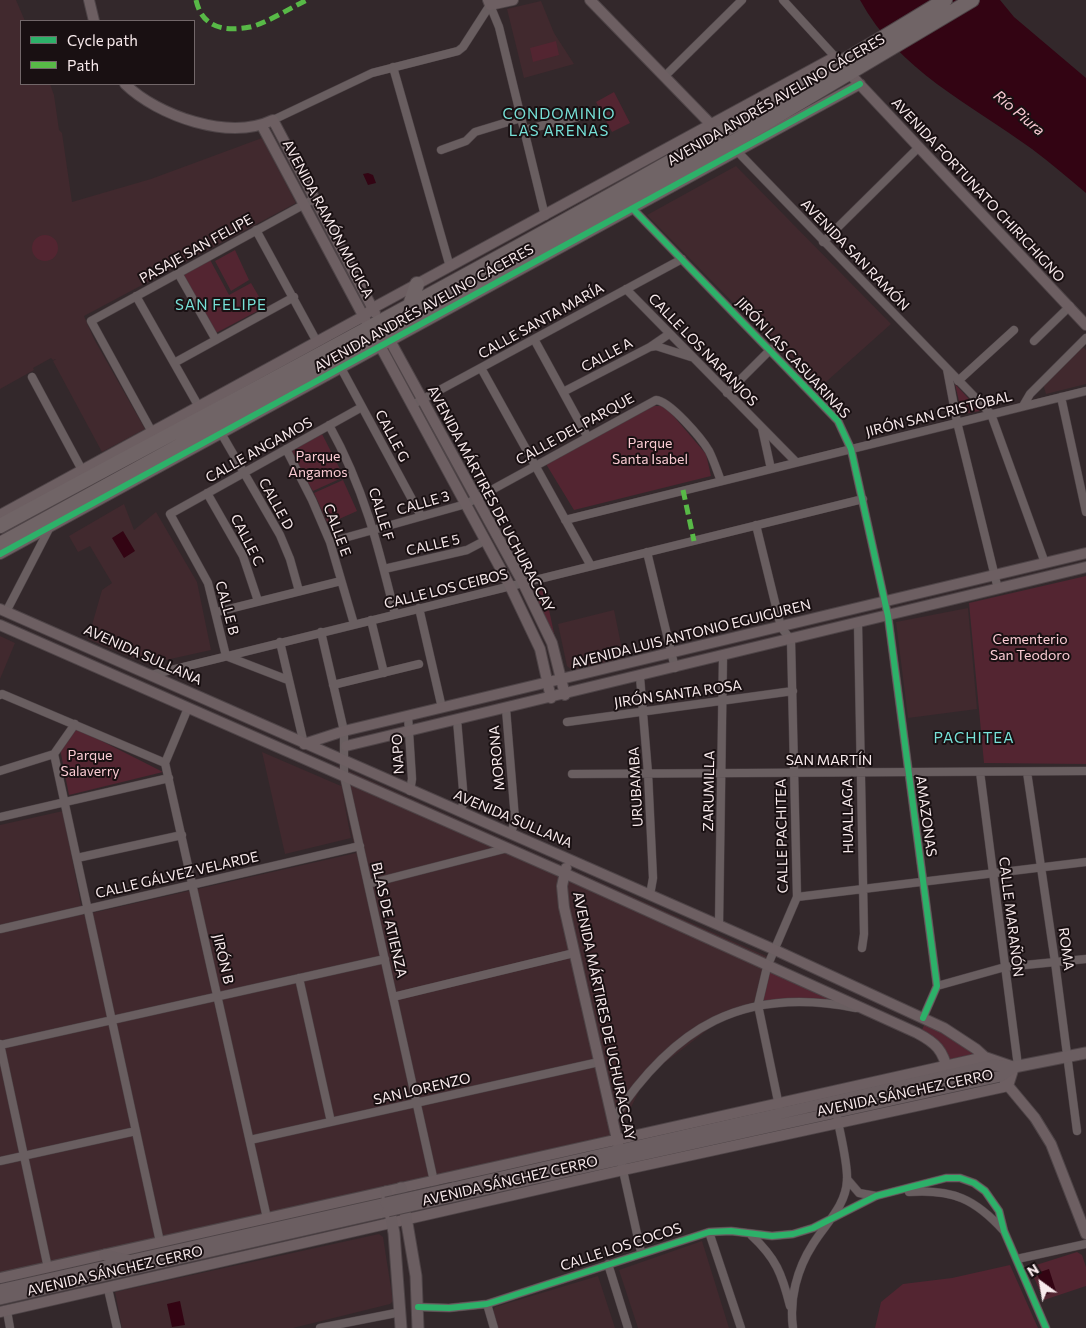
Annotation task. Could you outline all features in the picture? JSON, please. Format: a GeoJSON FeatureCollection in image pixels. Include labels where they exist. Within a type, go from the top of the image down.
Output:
{"type":"FeatureCollection","features":[{"type":"Feature","properties":{"kind":"highway","name":"AVENIDA ANDRÉS AVELINO CÁCERES"},"geometry":{"type":"LineString","coordinates":[[0,526],[378,332],[410,305],[724,139],[855,79],[874,52],[944,0]]}},
{"type":"Feature","properties":{"kind":"highway","name":"AVENIDA ANDRÉS AVELINO CÁCERES"},"geometry":{"type":"LineString","coordinates":[[0,544],[724,139],[838,60],[874,52],[972,0]]}},
{"type":"Feature","properties":{"kind":"highway"},"geometry":{"type":"LineString","coordinates":[[410,305],[417,284]]}},
{"type":"Feature","properties":{"kind":"main road"},"geometry":{"type":"LineString","coordinates":[[89,0],[94,20]]}},
{"type":"Feature","properties":{"kind":"main road"},"geometry":{"type":"LineString","coordinates":[[489,2],[513,0]]}},
{"type":"Feature","properties":{"kind":"main road","name":"AVENIDA SAN RAMÓN"},"geometry":{"type":"LineString","coordinates":[[590,0],[724,139]]}},
{"type":"Feature","properties":{"kind":"main road","name":"AVENIDA FORTUNATO CHIRICHIGNO"},"geometry":{"type":"LineString","coordinates":[[855,79],[1086,325]]}},
{"type":"Feature","properties":{"kind":"main road"},"geometry":{"type":"LineString","coordinates":[[126,85],[169,114],[201,124],[236,127],[262,126],[273,120]]}},
{"type":"Feature","properties":{"kind":"main road","name":"AVENIDA RAMÓN MUGICA"},"geometry":{"type":"LineString","coordinates":[[273,120],[373,308],[378,332]]}},
{"type":"Feature","properties":{"kind":"main road","name":"AVENIDA RAMÓN MUGICA"},"geometry":{"type":"LineString","coordinates":[[262,126],[304,204],[378,332]]}},
{"type":"Feature","properties":{"kind":"main road","name":"AVENIDA ANDRÉS AVELINO CÁCERES"},"geometry":{"type":"LineString","coordinates":[[0,515],[317,342],[378,332],[633,208],[724,139]]}},
{"type":"Feature","properties":{"kind":"main road","name":"AVENIDA ANDRÉS AVELINO CÁCERES"},"geometry":{"type":"LineString","coordinates":[[373,308],[546,216],[724,139]]}},
{"type":"Feature","properties":{"kind":"main road","name":"AVENIDA ANDRÉS AVELINO CÁCERES"},"geometry":{"type":"LineString","coordinates":[[0,554],[341,368],[378,332]]}},
{"type":"Feature","properties":{"kind":"main road","name":"AVENIDA MÁRTIRES DE UCHURACCAY"},"geometry":{"type":"LineString","coordinates":[[378,332],[417,403],[540,649],[551,698]]}},
{"type":"Feature","properties":{"kind":"main road","name":"AVENIDA MÁRTIRES DE UCHURACCAY"},"geometry":{"type":"LineString","coordinates":[[417,403],[478,497],[523,583],[552,643],[565,695]]}},
{"type":"Feature","properties":{"kind":"main road","name":"AVENIDA LUIS ANTONIO EGUIGUREN"},"geometry":{"type":"LineString","coordinates":[[304,744],[344,731],[1086,553]]}},
{"type":"Feature","properties":{"kind":"main road","name":"AVENIDA LUIS ANTONIO EGUIGUREN"},"geometry":{"type":"LineString","coordinates":[[346,746],[640,677],[1086,567]]}},
{"type":"Feature","properties":{"kind":"main road","name":"AVENIDA SULLANA"},"geometry":{"type":"LineString","coordinates":[[3,610],[346,763],[719,925],[923,1018],[954,1035],[989,1061],[1001,1076]]}},
{"type":"Feature","properties":{"kind":"main road","name":"AVENIDA SULLANA"},"geometry":{"type":"LineString","coordinates":[[0,625],[508,848],[933,1041],[940,1048],[952,1087]]}},
{"type":"Feature","properties":{"kind":"main road"},"geometry":{"type":"LineString","coordinates":[[142,688],[151,675]]}},
{"type":"Feature","properties":{"kind":"main road","name":"AVENIDA MÁRTIRES DE UCHURACCAY"},"geometry":{"type":"LineString","coordinates":[[569,859],[564,873],[564,906],[620,1155]]}},
{"type":"Feature","properties":{"kind":"main road","name":"AVENIDA SÁNCHEZ CERRO"},"geometry":{"type":"LineString","coordinates":[[3,1312],[440,1212],[620,1155],[781,1113],[837,1117],[1001,1076],[1016,1067],[1086,1053]]}},
{"type":"Feature","properties":{"kind":"main road","name":"AVENIDA SÁNCHEZ CERRO"},"geometry":{"type":"LineString","coordinates":[[0,1278],[267,1218],[454,1192],[620,1155],[781,1113],[801,1104],[989,1061],[1016,1067]]}},
{"type":"Feature","properties":{"kind":"main road","name":"AVENIDA SÁNCHEZ CERRO"},"geometry":{"type":"LineString","coordinates":[[0,1299],[387,1202],[401,1188],[434,1181],[620,1155],[1008,1086],[1016,1067]]}},
{"type":"Feature","properties":{"kind":"main road"},"geometry":{"type":"LineString","coordinates":[[1001,1076],[1035,1118],[1052,1144],[1086,1234]]}},
{"type":"Feature","properties":{"kind":"main road"},"geometry":{"type":"LineString","coordinates":[[401,1188],[407,1219],[418,1307],[418,1328]]}},
{"type":"Feature","properties":{"kind":"main road"},"geometry":{"type":"LineString","coordinates":[[387,1202],[393,1222],[401,1328]]}},
{"type":"Feature","properties":{"kind":"main road","name":"AVENIDA SÁNCHEZ CERRO"},"geometry":{"type":"LineString","coordinates":[[0,1290],[387,1202]]}},
{"type":"Feature","properties":{"kind":"main road"},"geometry":{"type":"LineString","coordinates":[[105,1255],[132,1261]]}},
{"type":"Feature","properties":{"kind":"street"},"geometry":{"type":"LineString","coordinates":[[664,78],[742,0]]}},
{"type":"Feature","properties":{"kind":"street"},"geometry":{"type":"LineString","coordinates":[[783,0],[838,60]]}},
{"type":"Feature","properties":{"kind":"street"},"geometry":{"type":"LineString","coordinates":[[273,120],[353,81],[394,67],[458,51],[463,47],[489,2]]}},
{"type":"Feature","properties":{"kind":"street"},"geometry":{"type":"LineString","coordinates":[[489,2],[499,28],[546,216]]}},
{"type":"Feature","properties":{"kind":"street"},"geometry":{"type":"LineString","coordinates":[[394,67],[450,267]]}},
{"type":"Feature","properties":{"kind":"street"},"geometry":{"type":"LineString","coordinates":[[524,130],[586,115]]}},
{"type":"Feature","properties":{"kind":"street"},"geometry":{"type":"LineString","coordinates":[[441,150],[466,142],[475,132],[521,118]]}},
{"type":"Feature","properties":{"kind":"street","name":"AVENIDA SAN RAMÓN"},"geometry":{"type":"LineString","coordinates":[[724,139],[992,414],[1045,563]]}},
{"type":"Feature","properties":{"kind":"street"},"geometry":{"type":"LineString","coordinates":[[823,242],[919,147]]}},
{"type":"Feature","properties":{"kind":"street","name":"PASAJE SAN FELIPE"},"geometry":{"type":"LineString","coordinates":[[152,432],[91,321],[314,199]]}},
{"type":"Feature","properties":{"kind":"street","name":"JIRÓN LAS CASUARINAS"},"geometry":{"type":"LineString","coordinates":[[633,208],[771,349],[838,421],[851,448],[888,616]]}},
{"type":"Feature","properties":{"kind":"street"},"geometry":{"type":"LineString","coordinates":[[256,230],[317,342]]}},
{"type":"Feature","properties":{"kind":"street","name":"CALLE SANTA MARÍA"},"geometry":{"type":"LineString","coordinates":[[417,403],[682,259]]}},
{"type":"Feature","properties":{"kind":"street"},"geometry":{"type":"LineString","coordinates":[[178,273],[216,340]]}},
{"type":"Feature","properties":{"kind":"street","name":"CALLE LOS NARANJOS"},"geometry":{"type":"LineString","coordinates":[[626,289],[796,462]]}},
{"type":"Feature","properties":{"kind":"street"},"geometry":{"type":"LineString","coordinates":[[136,296],[199,407]]}},
{"type":"Feature","properties":{"kind":"street"},"geometry":{"type":"LineString","coordinates":[[174,363],[294,297]]}},
{"type":"Feature","properties":{"kind":"street"},"geometry":{"type":"LineString","coordinates":[[1034,340],[1070,306]]}},
{"type":"Feature","properties":{"kind":"street"},"geometry":{"type":"LineString","coordinates":[[958,381],[1014,330]]}},
{"type":"Feature","properties":{"kind":"street"},"geometry":{"type":"LineString","coordinates":[[650,347],[669,334]]}},
{"type":"Feature","properties":{"kind":"street"},"geometry":{"type":"LineString","coordinates":[[1023,406],[1030,394],[1086,338]]}},
{"type":"Feature","properties":{"kind":"street"},"geometry":{"type":"LineString","coordinates":[[534,339],[588,436]]}},
{"type":"Feature","properties":{"kind":"street","name":"CALLE A"},"geometry":{"type":"LineString","coordinates":[[563,392],[650,347],[656,346],[692,357]]}},
{"type":"Feature","properties":{"kind":"street"},"geometry":{"type":"LineString","coordinates":[[727,393],[771,349]]}},
{"type":"Feature","properties":{"kind":"street","name":"CALLE G"},"geometry":{"type":"LineString","coordinates":[[341,368],[421,516]]}},
{"type":"Feature","properties":{"kind":"street"},"geometry":{"type":"LineString","coordinates":[[481,368],[591,566]]}},
{"type":"Feature","properties":{"kind":"street"},"geometry":{"type":"LineString","coordinates":[[947,369],[957,422],[998,589]]}},
{"type":"Feature","properties":{"kind":"street"},"geometry":{"type":"LineString","coordinates":[[32,377],[82,470]]}},
{"type":"Feature","properties":{"kind":"street","name":"JIRÓN SAN CRISTÓBAL"},"geometry":{"type":"LineString","coordinates":[[566,520],[1086,391]]}},
{"type":"Feature","properties":{"kind":"street"},"geometry":{"type":"LineString","coordinates":[[1061,397],[1086,512]]}},
{"type":"Feature","properties":{"kind":"street","name":"CALLE DEL PARQUE"},"geometry":{"type":"LineString","coordinates":[[466,504],[650,402],[663,402],[708,449],[721,481]]}},
{"type":"Feature","properties":{"kind":"street","name":"CALLE ANGAMOS"},"geometry":{"type":"LineString","coordinates":[[170,516],[207,493],[362,407]]}},
{"type":"Feature","properties":{"kind":"street","name":"CALLE F"},"geometry":{"type":"LineString","coordinates":[[329,425],[356,479],[373,530],[395,614]]}},
{"type":"Feature","properties":{"kind":"street"},"geometry":{"type":"LineString","coordinates":[[762,428],[771,468]]}},
{"type":"Feature","properties":{"kind":"street","name":"CALLE D"},"geometry":{"type":"LineString","coordinates":[[222,433],[280,535],[290,559],[299,591]]}},
{"type":"Feature","properties":{"kind":"street","name":"CALLE E"},"geometry":{"type":"LineString","coordinates":[[286,449],[312,500],[330,542],[354,624]]}},
{"type":"Feature","properties":{"kind":"street","name":"CALLE C"},"geometry":{"type":"LineString","coordinates":[[207,493],[243,556],[258,601]]}},
{"type":"Feature","properties":{"kind":"street","name":"CALLE LOS CEIBOS"},"geometry":{"type":"LineString","coordinates":[[151,675],[863,499]]}},
{"type":"Feature","properties":{"kind":"street","name":"CALLE 3"},"geometry":{"type":"LineString","coordinates":[[330,542],[466,504]]}},
{"type":"Feature","properties":{"kind":"street","name":"CALLE B"},"geometry":{"type":"LineString","coordinates":[[170,516],[204,573],[217,612],[226,656]]}},
{"type":"Feature","properties":{"kind":"street"},"geometry":{"type":"LineString","coordinates":[[756,525],[781,627],[791,640]]}},
{"type":"Feature","properties":{"kind":"street"},"geometry":{"type":"LineString","coordinates":[[3,610],[50,527]]}},
{"type":"Feature","properties":{"kind":"street","name":"CALLE 5"},"geometry":{"type":"LineString","coordinates":[[384,569],[467,550],[486,540]]}},
{"type":"Feature","properties":{"kind":"street"},"geometry":{"type":"LineString","coordinates":[[646,552],[675,668]]}},
{"type":"Feature","properties":{"kind":"street"},"geometry":{"type":"LineString","coordinates":[[217,612],[341,581]]}},
{"type":"Feature","properties":{"kind":"street"},"geometry":{"type":"LineString","coordinates":[[419,608],[442,708]]}},
{"type":"Feature","properties":{"kind":"street","name":"AMAZONAS"},"geometry":{"type":"LineString","coordinates":[[888,616],[907,772],[937,986]]}},
{"type":"Feature","properties":{"kind":"street"},"geometry":{"type":"LineString","coordinates":[[371,620],[384,673]]}},
{"type":"Feature","properties":{"kind":"street","name":"HUALLAGA"},"geometry":{"type":"LineString","coordinates":[[858,623],[864,934],[862,948]]}},
{"type":"Feature","properties":{"kind":"street","name":"BLAS DE ATIENZA"},"geometry":{"type":"LineString","coordinates":[[321,632],[344,731],[346,746],[344,776],[440,1212]]}},
{"type":"Feature","properties":{"kind":"street","name":"CALLE PACHITEA"},"geometry":{"type":"LineString","coordinates":[[758,1005],[773,949],[797,897],[791,640]]}},
{"type":"Feature","properties":{"kind":"street"},"geometry":{"type":"LineString","coordinates":[[280,642],[304,744]]}},
{"type":"Feature","properties":{"kind":"street"},"geometry":{"type":"LineString","coordinates":[[226,656],[288,680]]}},
{"type":"Feature","properties":{"kind":"street","name":"ZARUMILLA"},"geometry":{"type":"LineString","coordinates":[[719,925],[723,656]]}},
{"type":"Feature","properties":{"kind":"street"},"geometry":{"type":"LineString","coordinates":[[334,685],[419,664]]}},
{"type":"Feature","properties":{"kind":"street","name":"URUBAMBA"},"geometry":{"type":"LineString","coordinates":[[640,677],[648,773],[653,878],[650,895]]}},
{"type":"Feature","properties":{"kind":"street","name":"JIRÓN SANTA ROSA"},"geometry":{"type":"LineString","coordinates":[[567,722],[793,691]]}},
{"type":"Feature","properties":{"kind":"street"},"geometry":{"type":"LineString","coordinates":[[1,694],[165,762],[188,708]]}},
{"type":"Feature","properties":{"kind":"street","name":"MORONA"},"geometry":{"type":"LineString","coordinates":[[506,709],[515,819],[511,834]]}},
{"type":"Feature","properties":{"kind":"street","name":"NAPO"},"geometry":{"type":"LineString","coordinates":[[408,716],[412,779],[410,791]]}},
{"type":"Feature","properties":{"kind":"street"},"geometry":{"type":"LineString","coordinates":[[458,720],[464,800],[460,812]]}},
{"type":"Feature","properties":{"kind":"street"},"geometry":{"type":"LineString","coordinates":[[0,769],[54,754],[75,724]]}},
{"type":"Feature","properties":{"kind":"street"},"geometry":{"type":"LineString","coordinates":[[54,754],[160,1242]]}},
{"type":"Feature","properties":{"kind":"street","name":"JIRÓN B"},"geometry":{"type":"LineString","coordinates":[[165,762],[219,996],[267,1218]]}},
{"type":"Feature","properties":{"kind":"street","name":"SAN MARTÍN"},"geometry":{"type":"LineString","coordinates":[[572,774],[1086,771]]}},
{"type":"Feature","properties":{"kind":"street","name":"CALLE MARAÑÓN"},"geometry":{"type":"LineString","coordinates":[[980,772],[1016,1067]]}},
{"type":"Feature","properties":{"kind":"street","name":"ROMA"},"geometry":{"type":"LineString","coordinates":[[1027,772],[1055,962],[1076,1131]]}},
{"type":"Feature","properties":{"kind":"street"},"geometry":{"type":"LineString","coordinates":[[0,817],[169,778]]}},
{"type":"Feature","properties":{"kind":"street"},"geometry":{"type":"LineString","coordinates":[[77,858],[182,835]]}},
{"type":"Feature","properties":{"kind":"street","name":"CALLE GÁLVEZ VELARDE"},"geometry":{"type":"LineString","coordinates":[[0,929],[360,846]]}},
{"type":"Feature","properties":{"kind":"street"},"geometry":{"type":"LineString","coordinates":[[368,884],[508,848]]}},
{"type":"Feature","properties":{"kind":"street"},"geometry":{"type":"LineString","coordinates":[[797,897],[1086,862]]}},
{"type":"Feature","properties":{"kind":"street"},"geometry":{"type":"LineString","coordinates":[[393,996],[574,953]]}},
{"type":"Feature","properties":{"kind":"street"},"geometry":{"type":"LineString","coordinates":[[48,1268],[0,1045],[385,959]]}},
{"type":"Feature","properties":{"kind":"street"},"geometry":{"type":"LineString","coordinates":[[923,1018],[937,986],[1005,967],[1086,959]]}},
{"type":"Feature","properties":{"kind":"street"},"geometry":{"type":"LineString","coordinates":[[298,978],[331,1122]]}},
{"type":"Feature","properties":{"kind":"street"},"geometry":{"type":"LineString","coordinates":[[612,1121],[631,1092],[651,1068],[674,1046],[709,1023],[758,1005],[795,1001],[831,1003],[867,1011]]}},
{"type":"Feature","properties":{"kind":"street"},"geometry":{"type":"LineString","coordinates":[[758,1005],[781,1113]]}},
{"type":"Feature","properties":{"kind":"street","name":"SAN LORENZO"},"geometry":{"type":"LineString","coordinates":[[250,1140],[599,1062]]}},
{"type":"Feature","properties":{"kind":"street"},"geometry":{"type":"LineString","coordinates":[[790,1308],[801,1266],[813,1243],[832,1219],[844,1193],[847,1179],[837,1117]]}},
{"type":"Feature","properties":{"kind":"street"},"geometry":{"type":"LineString","coordinates":[[0,1161],[136,1131]]}},
{"type":"Feature","properties":{"kind":"street"},"geometry":{"type":"LineString","coordinates":[[620,1155],[641,1252]]}},
{"type":"Feature","properties":{"kind":"street"},"geometry":{"type":"LineString","coordinates":[[832,1219],[853,1206],[876,1196],[946,1178],[960,1178],[974,1183],[985,1191],[999,1211],[1004,1231],[1046,1328]]}},
{"type":"Feature","properties":{"kind":"street"},"geometry":{"type":"LineString","coordinates":[[847,1179],[859,1193],[876,1196],[919,1191],[949,1194],[969,1200],[979,1206],[1004,1231]]}},
{"type":"Feature","properties":{"kind":"street","name":"CALLE LOS COCOS"},"geometry":{"type":"LineString","coordinates":[[418,1307],[449,1308],[486,1304],[641,1252],[709,1232],[731,1231],[751,1235],[772,1236],[793,1234],[832,1219]]}},
{"type":"Feature","properties":{"kind":"street"},"geometry":{"type":"LineString","coordinates":[[709,1232],[741,1328]]}},
{"type":"Feature","properties":{"kind":"street"},"geometry":{"type":"LineString","coordinates":[[751,1235],[766,1249],[776,1262],[783,1276],[793,1328]]}},
{"type":"Feature","properties":{"kind":"street"},"geometry":{"type":"LineString","coordinates":[[1017,1259],[1086,1244]]}},
{"type":"Feature","properties":{"kind":"street"},"geometry":{"type":"LineString","coordinates":[[608,1264],[628,1328]]}},
{"type":"Feature","properties":{"kind":"street"},"geometry":{"type":"LineString","coordinates":[[108,1288],[117,1328]]}},
{"type":"Feature","properties":{"kind":"street"},"geometry":{"type":"LineString","coordinates":[[486,1304],[494,1328]]}},
{"type":"Feature","properties":{"kind":"street"},"geometry":{"type":"LineString","coordinates":[[3,1312],[10,1328]]}},
{"type":"Feature","properties":{"kind":"street"},"geometry":{"type":"LineString","coordinates":[[320,1328],[401,1312]]}},
{"type":"Feature","properties":{"kind":"shaded area"},"geometry":{"type":"Polygon","coordinates":[[[0,0],[16,0],[25,20],[20,20],[20,85],[50,85],[54,95],[59,130],[62,133],[72,202],[151,179],[262,138],[296,203],[84,316],[94,339],[145,429],[102,452],[53,361],[56,359],[53,360],[51,358],[0,389],[0,0]]]}},
{"type":"Feature","properties":{"kind":"shaded area"},"geometry":{"type":"Polygon","coordinates":[[[541,1],[554,33],[574,64],[524,78],[507,9],[541,1]]]}},
{"type":"Feature","properties":{"kind":"shaded area"},"geometry":{"type":"Polygon","coordinates":[[[736,166],[891,324],[818,389],[647,215],[736,166]]]}},
{"type":"Feature","properties":{"kind":"shaded area"},"geometry":{"type":"Polygon","coordinates":[[[1083,347],[1086,350],[1086,384],[1046,394],[1043,384],[1083,347]]]}},
{"type":"Feature","properties":{"kind":"shaded area"},"geometry":{"type":"Polygon","coordinates":[[[124,504],[134,530],[156,512],[197,582],[211,650],[148,664],[88,639],[102,590],[112,583],[90,546],[78,552],[69,536],[124,504]]]}},
{"type":"Feature","properties":{"kind":"shaded area"},"geometry":{"type":"Polygon","coordinates":[[[968,608],[977,709],[908,718],[896,622],[968,608]]]}},
{"type":"Feature","properties":{"kind":"shaded area"},"geometry":{"type":"Polygon","coordinates":[[[614,610],[624,659],[572,670],[567,666],[558,624],[614,610]]]}},
{"type":"Feature","properties":{"kind":"shaded area"},"geometry":{"type":"Polygon","coordinates":[[[0,636],[15,643],[0,679],[0,636]]]}},
{"type":"Feature","properties":{"kind":"shaded area"},"geometry":{"type":"Polygon","coordinates":[[[262,752],[341,786],[337,766],[775,960],[754,1002],[719,1021],[659,1067],[641,1087],[612,1146],[174,1234],[0,1273],[0,825],[63,811],[83,915],[356,853],[342,791],[351,838],[285,854],[262,752]]]}},
{"type":"Feature","properties":{"kind":"shaded area"},"geometry":{"type":"Polygon","coordinates":[[[379,1234],[383,1237],[393,1301],[390,1304],[293,1328],[122,1328],[115,1292],[379,1234]]]}},
{"type":"Feature","properties":{"kind":"shaded area"},"geometry":{"type":"Polygon","coordinates":[[[702,1241],[729,1328],[638,1328],[619,1270],[702,1241]]]}},
{"type":"Feature","properties":{"kind":"shaded area"},"geometry":{"type":"Polygon","coordinates":[[[598,1276],[615,1328],[497,1328],[492,1313],[495,1307],[598,1276]]]}},
{"type":"Feature","properties":{"kind":"green space"},"geometry":{"type":"Polygon","coordinates":[[[556,41],[559,55],[533,62],[530,48],[556,41]]]}},
{"type":"Feature","properties":{"kind":"green space"},"geometry":{"type":"Polygon","coordinates":[[[614,92],[630,123],[612,132],[596,102],[614,92]]]}},
{"type":"Feature","properties":{"kind":"green space"},"geometry":{"type":"Polygon","coordinates":[[[45,235],[54,239],[58,248],[54,257],[45,261],[36,257],[32,248],[36,239],[45,235]]]}},
{"type":"Feature","properties":{"kind":"green space"},"geometry":{"type":"Polygon","coordinates":[[[235,250],[249,280],[231,291],[215,261],[235,250]]]}},
{"type":"Feature","properties":{"kind":"green space"},"geometry":{"type":"Polygon","coordinates":[[[208,256],[229,295],[251,283],[265,307],[216,333],[181,272],[208,256]]]}},
{"type":"Feature","properties":{"kind":"green space"},"geometry":{"type":"Polygon","coordinates":[[[955,384],[980,411],[962,414],[955,384]]]}},
{"type":"Feature","properties":{"kind":"green space","name":"Parque Santa Isabel"},"geometry":{"type":"Polygon","coordinates":[[[649,406],[665,406],[706,454],[711,476],[574,510],[546,464],[649,406]]]}},
{"type":"Feature","properties":{"kind":"green space","name":"Parque Angamos"},"geometry":{"type":"Polygon","coordinates":[[[322,434],[344,477],[313,491],[289,451],[322,434]]]}},
{"type":"Feature","properties":{"kind":"green space"},"geometry":{"type":"Polygon","coordinates":[[[343,480],[357,511],[328,524],[314,493],[343,480]]]}},
{"type":"Feature","properties":{"kind":"green space","name":"Cementerio San Teodoro"},"geometry":{"type":"Polygon","coordinates":[[[1086,576],[1086,764],[984,763],[969,603],[1086,576]]]}},
{"type":"Feature","properties":{"kind":"green space"},"geometry":{"type":"Polygon","coordinates":[[[544,586],[555,638],[532,588],[544,586]]]}},
{"type":"Feature","properties":{"kind":"green space","name":"Parque Salaverry"},"geometry":{"type":"Polygon","coordinates":[[[74,727],[163,772],[69,795],[60,749],[74,727]]]}},
{"type":"Feature","properties":{"kind":"green space"},"geometry":{"type":"Polygon","coordinates":[[[767,967],[867,1011],[831,1003],[758,1005],[767,967]]]}},
{"type":"Feature","properties":{"kind":"green space"},"geometry":{"type":"Polygon","coordinates":[[[925,1023],[963,1044],[977,1055],[951,1060],[938,1042],[921,1032],[925,1023]]]}},
{"type":"Feature","properties":{"kind":"green space"},"geometry":{"type":"Polygon","coordinates":[[[1077,1252],[1082,1255],[1086,1267],[1086,1286],[1044,1300],[1030,1269],[1033,1266],[1077,1252]]]}},
{"type":"Feature","properties":{"kind":"green space"},"geometry":{"type":"Polygon","coordinates":[[[1010,1265],[1038,1328],[875,1328],[881,1302],[903,1284],[952,1278],[1010,1265]]]}},
{"type":"Feature","properties":{"kind":"water","name":"Río Piura"},"geometry":{"type":"Polygon","coordinates":[[[860,0],[1000,0],[1014,17],[1086,78],[1086,193],[1032,149],[960,101],[915,66],[876,25],[860,0]]]}},
{"type":"Feature","properties":{"kind":"water"},"geometry":{"type":"Polygon","coordinates":[[[363,174],[373,175],[376,183],[368,185],[363,174]]]}},
{"type":"Feature","properties":{"kind":"water"},"geometry":{"type":"Polygon","coordinates":[[[123,531],[135,551],[124,558],[112,538],[123,531]]]}},
{"type":"Feature","properties":{"kind":"water"},"geometry":{"type":"Polygon","coordinates":[[[1049,1269],[1056,1291],[1045,1295],[1037,1273],[1049,1269]]]}},
{"type":"Feature","properties":{"kind":"water"},"geometry":{"type":"Polygon","coordinates":[[[180,1301],[185,1325],[172,1327],[167,1304],[180,1301]]]}},
{"type":"Feature","properties":{"kind":"marked path"},"geometry":{"type":"LineString","coordinates":[[196,0],[203,17],[209,22],[216,26],[232,29],[256,25],[307,0]]}},
{"type":"Feature","properties":{"kind":"marked path"},"geometry":{"type":"LineString","coordinates":[[683,490],[694,541]]}},
{"type":"Feature","properties":{"kind":"cycle path"},"geometry":{"type":"LineString","coordinates":[[0,554],[860,84]]}},
{"type":"Feature","properties":{"kind":"cycle path"},"geometry":{"type":"LineString","coordinates":[[633,209],[838,421],[851,449],[888,616],[937,986],[923,1018]]}},
{"type":"Feature","properties":{"kind":"cycle path"},"geometry":{"type":"LineString","coordinates":[[418,1307],[449,1308],[487,1304],[709,1232],[731,1231],[772,1236],[793,1234],[813,1228],[876,1196],[946,1178],[960,1178],[974,1183],[985,1191],[999,1211],[1004,1231],[1046,1328]]}},
{"type":"Feature","properties":{"kind":"district","name":"CONDOMINIO LAS ARENAS"},"geometry":{"type":"Point","coordinates":[559,122]}},
{"type":"Feature","properties":{"kind":"district","name":"SAN FELIPE"},"geometry":{"type":"Point","coordinates":[221,305]}},
{"type":"Feature","properties":{"kind":"district","name":"PACHITEA"},"geometry":{"type":"Point","coordinates":[974,738]}}]}
